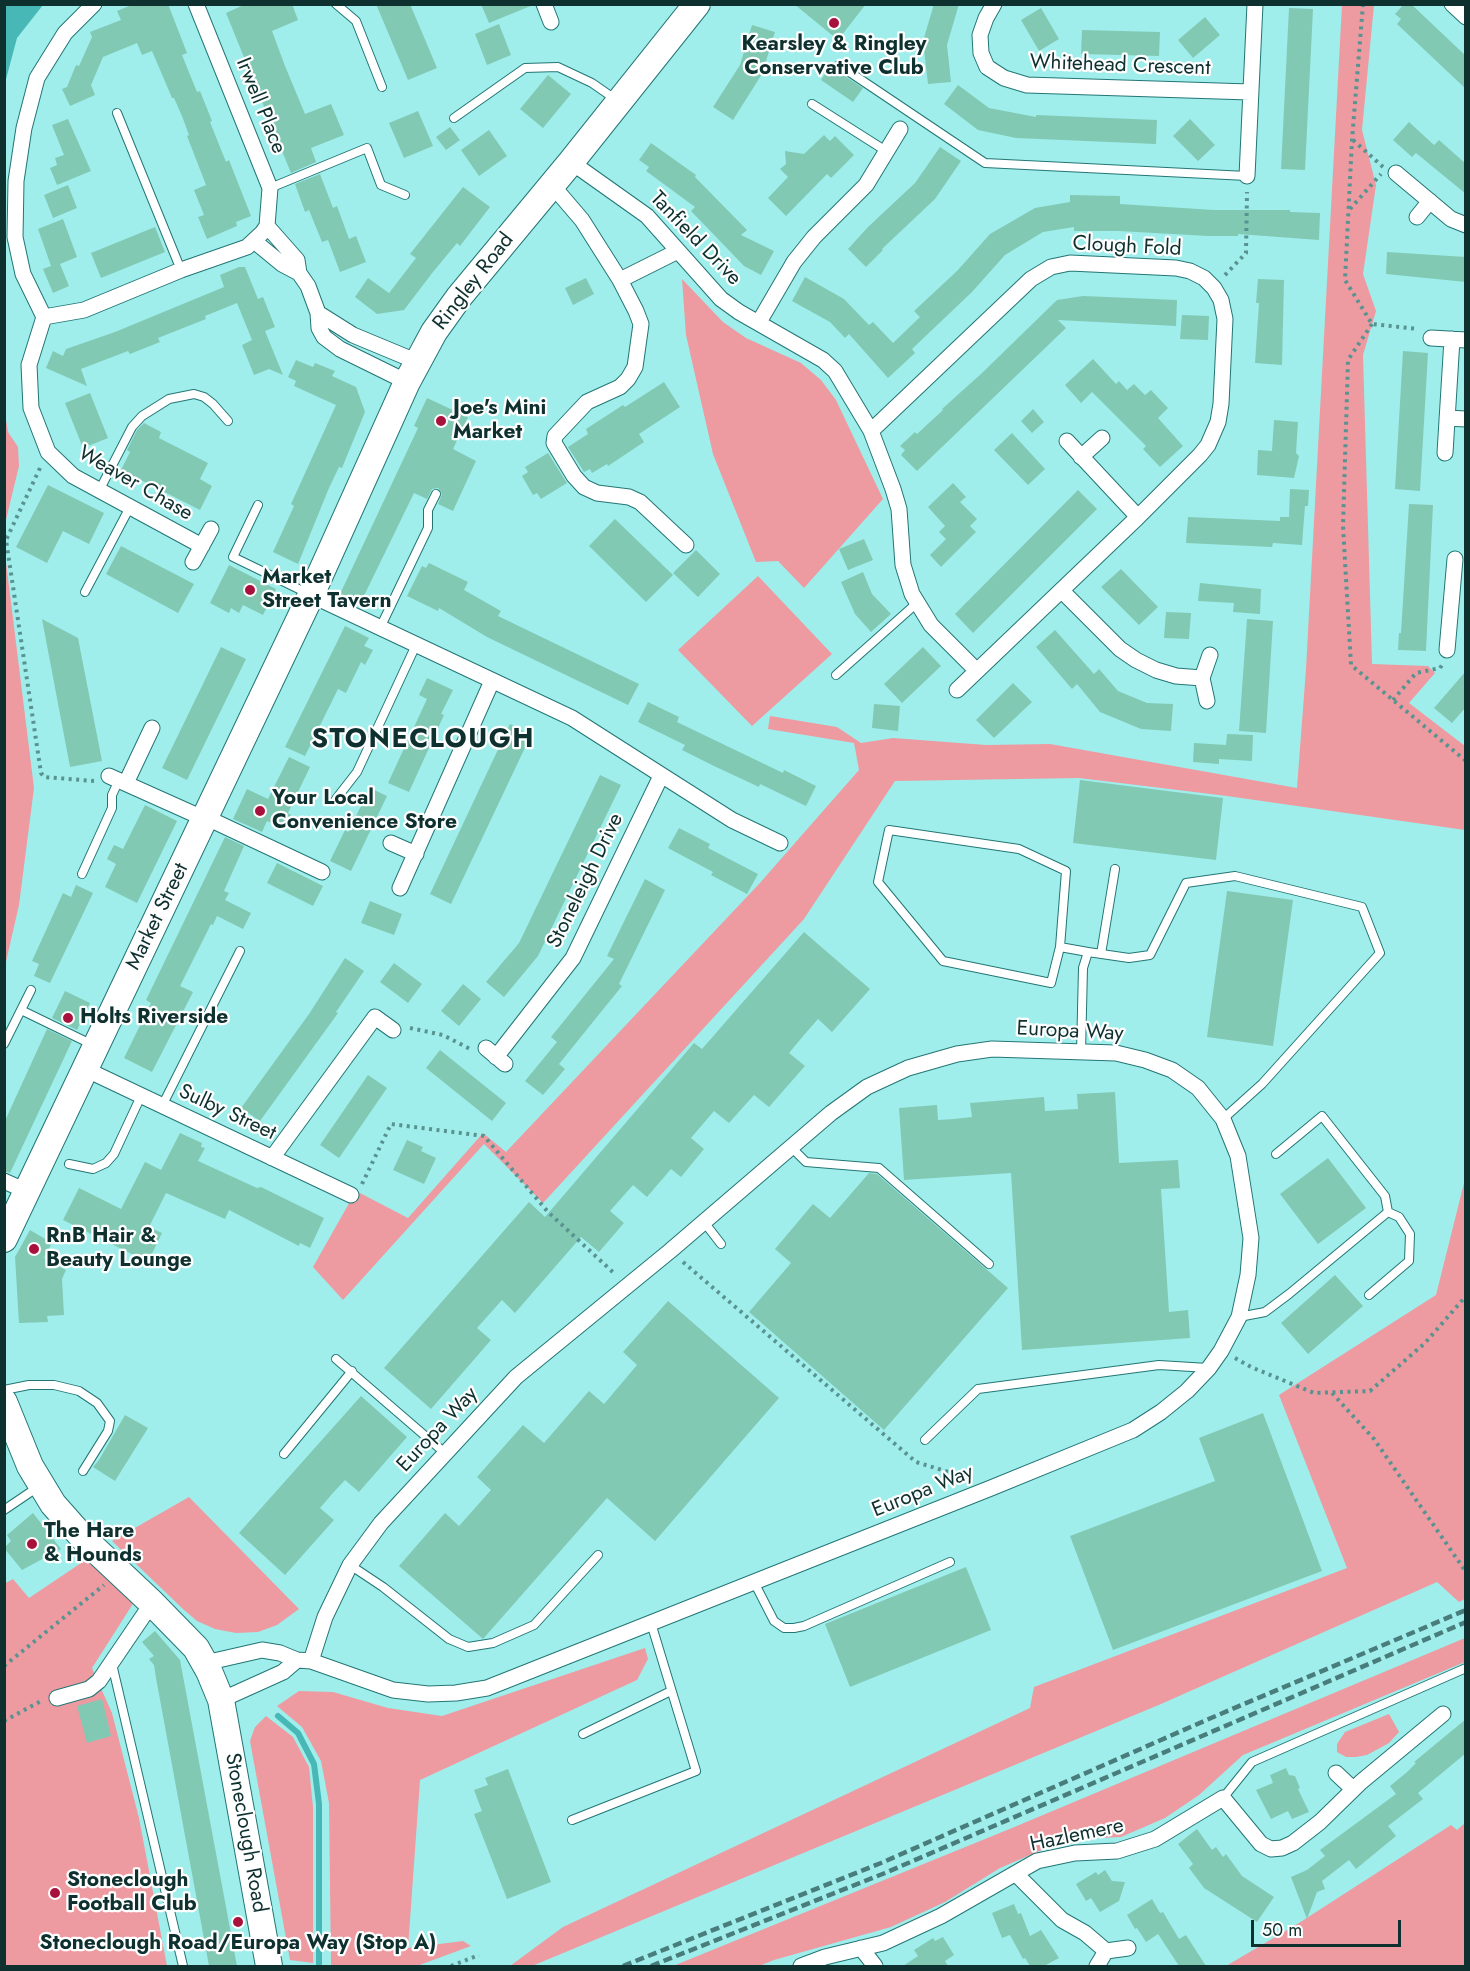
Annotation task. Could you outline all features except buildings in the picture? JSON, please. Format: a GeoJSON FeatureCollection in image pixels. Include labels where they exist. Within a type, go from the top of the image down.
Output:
{"type":"FeatureCollection","features":[{"type":"Feature","properties":{"kind":"main road","name":"Ringley Road"},"geometry":{"type":"LineString","coordinates":[[311,595],[412,372],[434,332],[459,297],[571,162],[697,4]]}},
{"type":"Feature","properties":{"kind":"main road","name":"Market Street"},"geometry":{"type":"LineString","coordinates":[[4,1239],[15,1186],[84,1069],[311,595]]}},
{"type":"Feature","properties":{"kind":"main road"},"geometry":{"type":"LineString","coordinates":[[4,1402],[30,1466],[53,1504],[84,1539],[196,1648],[221,1700]]}},
{"type":"Feature","properties":{"kind":"main road","name":"Stoneclough Road"},"geometry":{"type":"LineString","coordinates":[[221,1700],[269,1966]]}},
{"type":"Feature","properties":{"kind":"street"},"geometry":{"type":"LineString","coordinates":[[94,4],[65,33],[41,70],[24,128],[16,181],[15,237],[22,274],[44,317],[84,310],[181,270],[247,247],[267,225],[297,260],[299,273],[308,286],[318,312],[319,328],[324,337],[340,350],[412,372]]}},
{"type":"Feature","properties":{"kind":"street","name":"Irwell Place"},"geometry":{"type":"LineString","coordinates":[[196,4],[270,188],[267,225]]}},
{"type":"Feature","properties":{"kind":"street"},"geometry":{"type":"LineString","coordinates":[[544,4],[551,22]]}},
{"type":"Feature","properties":{"kind":"street","name":"Whitehead Crescent"},"geometry":{"type":"LineString","coordinates":[[994,4],[980,35],[981,53],[987,67],[1004,78],[1027,85],[1250,92]]}},
{"type":"Feature","properties":{"kind":"street"},"geometry":{"type":"LineString","coordinates":[[1247,176],[1255,4]]}},
{"type":"Feature","properties":{"kind":"street"},"geometry":{"type":"LineString","coordinates":[[1452,4],[1466,17]]}},
{"type":"Feature","properties":{"kind":"street"},"geometry":{"type":"LineString","coordinates":[[759,322],[794,262],[814,237],[866,185],[900,129]]}},
{"type":"Feature","properties":{"kind":"street","name":"Tanfield Drive"},"geometry":{"type":"LineString","coordinates":[[571,162],[647,216],[721,299],[739,312],[823,360],[835,371],[871,431],[893,489],[899,509],[903,565],[912,594],[931,625],[977,671]]}},
{"type":"Feature","properties":{"kind":"street"},"geometry":{"type":"LineString","coordinates":[[1391,171],[1451,219],[1466,225]]}},
{"type":"Feature","properties":{"kind":"street"},"geometry":{"type":"LineString","coordinates":[[552,185],[582,220],[620,280],[641,324],[635,367],[628,379],[620,387],[587,402],[555,436],[554,443],[574,476],[584,487],[597,493],[629,497],[640,502],[686,545]]}},
{"type":"Feature","properties":{"kind":"street"},"geometry":{"type":"LineString","coordinates":[[1417,217],[1430,201]]}},
{"type":"Feature","properties":{"kind":"street"},"geometry":{"type":"LineString","coordinates":[[254,241],[282,264],[299,273]]}},
{"type":"Feature","properties":{"kind":"street"},"geometry":{"type":"LineString","coordinates":[[620,280],[678,251]]}},
{"type":"Feature","properties":{"kind":"street","name":"Clough Fold"},"geometry":{"type":"LineString","coordinates":[[871,431],[1031,279],[1051,267],[1070,263],[1176,268],[1190,271],[1204,278],[1214,288]]}},
{"type":"Feature","properties":{"kind":"street"},"geometry":{"type":"LineString","coordinates":[[957,690],[1138,517],[1200,456],[1208,445],[1218,422],[1225,319],[1221,300],[1214,288]]}},
{"type":"Feature","properties":{"kind":"street"},"geometry":{"type":"LineString","coordinates":[[318,312],[412,372]]}},
{"type":"Feature","properties":{"kind":"street","name":"Weaver Chase"},"geometry":{"type":"LineString","coordinates":[[44,317],[29,365],[31,408],[48,452],[73,477],[202,546]]}},
{"type":"Feature","properties":{"kind":"street"},"geometry":{"type":"LineString","coordinates":[[1431,338],[1459,340],[1447,418],[1445,453]]}},
{"type":"Feature","properties":{"kind":"street"},"geometry":{"type":"LineString","coordinates":[[1447,418],[1466,419]]}},
{"type":"Feature","properties":{"kind":"street"},"geometry":{"type":"LineString","coordinates":[[1081,457],[1102,438]]}},
{"type":"Feature","properties":{"kind":"street"},"geometry":{"type":"LineString","coordinates":[[1067,441],[1138,517]]}},
{"type":"Feature","properties":{"kind":"street","name":"Weaver Chase"},"geometry":{"type":"LineString","coordinates":[[193,562],[211,529]]}},
{"type":"Feature","properties":{"kind":"street"},"geometry":{"type":"LineString","coordinates":[[1447,650],[1459,583],[1455,559]]}},
{"type":"Feature","properties":{"kind":"street"},"geometry":{"type":"LineString","coordinates":[[1062,591],[1120,649],[1136,660],[1156,670],[1176,676],[1202,678]]}},
{"type":"Feature","properties":{"kind":"street"},"geometry":{"type":"LineString","coordinates":[[311,595],[572,718],[732,820],[780,843]]}},
{"type":"Feature","properties":{"kind":"street"},"geometry":{"type":"LineString","coordinates":[[1207,701],[1202,678],[1210,655]]}},
{"type":"Feature","properties":{"kind":"street"},"geometry":{"type":"LineString","coordinates":[[400,888],[492,681]]}},
{"type":"Feature","properties":{"kind":"street"},"geometry":{"type":"LineString","coordinates":[[152,728],[118,780],[322,872]]}},
{"type":"Feature","properties":{"kind":"street","name":"Stoneleigh Drive"},"geometry":{"type":"LineString","coordinates":[[495,1057],[573,958],[661,776]]}},
{"type":"Feature","properties":{"kind":"street"},"geometry":{"type":"LineString","coordinates":[[391,843],[416,854]]}},
{"type":"Feature","properties":{"kind":"street"},"geometry":{"type":"LineString","coordinates":[[272,1158],[375,1017],[393,1030]]}},
{"type":"Feature","properties":{"kind":"street","name":"Europa Way"},"geometry":{"type":"LineString","coordinates":[[205,1663],[262,1650],[304,1660],[393,1690],[428,1694],[456,1693],[487,1688],[1133,1430],[1188,1391],[1221,1351],[1239,1317],[1248,1275],[1251,1238],[1238,1156],[1223,1119],[1198,1088],[1172,1070],[1116,1053],[992,1049],[957,1054],[908,1068],[867,1087],[831,1113],[670,1251],[516,1377],[381,1523],[350,1565],[304,1660]]}},
{"type":"Feature","properties":{"kind":"street","name":"Sulby Street"},"geometry":{"type":"LineString","coordinates":[[84,1069],[351,1195]]}},
{"type":"Feature","properties":{"kind":"street"},"geometry":{"type":"LineString","coordinates":[[57,1698],[89,1689],[99,1681],[152,1603]]}},
{"type":"Feature","properties":{"kind":"street"},"geometry":{"type":"LineString","coordinates":[[221,1700],[304,1660]]}},
{"type":"Feature","properties":{"kind":"street"},"geometry":{"type":"LineString","coordinates":[[1223,1798],[1261,1844],[1271,1849],[1282,1848],[1293,1843],[1320,1822],[1353,1789],[1443,1714]]}},
{"type":"Feature","properties":{"kind":"street"},"geometry":{"type":"LineString","coordinates":[[1336,1773],[1353,1789]]}},
{"type":"Feature","properties":{"kind":"street","name":"Hazlemere"},"geometry":{"type":"LineString","coordinates":[[801,1966],[825,1957],[883,1942],[941,1916],[1037,1861],[1075,1853],[1117,1851],[1155,1839],[1223,1798]]}},
{"type":"Feature","properties":{"kind":"street"},"geometry":{"type":"LineString","coordinates":[[1016,1874],[1062,1920],[1085,1933],[1106,1951],[1128,1948]]}},
{"type":"Feature","properties":{"kind":"street"},"geometry":{"type":"LineString","coordinates":[[861,1948],[875,1966]]}},
{"type":"Feature","properties":{"kind":"street"},"geometry":{"type":"LineString","coordinates":[[1097,1966],[1106,1951]]}},
{"type":"Feature","properties":{"kind":"lane"},"geometry":{"type":"LineString","coordinates":[[336,4],[356,21],[382,87]]}},
{"type":"Feature","properties":{"kind":"lane"},"geometry":{"type":"LineString","coordinates":[[839,65],[985,163],[1247,176]]}},
{"type":"Feature","properties":{"kind":"lane"},"geometry":{"type":"LineString","coordinates":[[454,118],[525,68],[558,67],[592,83],[619,102]]}},
{"type":"Feature","properties":{"kind":"lane"},"geometry":{"type":"LineString","coordinates":[[812,104],[886,151]]}},
{"type":"Feature","properties":{"kind":"lane"},"geometry":{"type":"LineString","coordinates":[[117,113],[181,270]]}},
{"type":"Feature","properties":{"kind":"lane"},"geometry":{"type":"LineString","coordinates":[[270,188],[367,148],[381,184],[405,195]]}},
{"type":"Feature","properties":{"kind":"lane"},"geometry":{"type":"LineString","coordinates":[[99,490],[132,427],[142,416],[168,399],[194,394],[204,397],[228,421]]}},
{"type":"Feature","properties":{"kind":"lane"},"geometry":{"type":"LineString","coordinates":[[380,628],[428,528],[428,510],[436,494]]}},
{"type":"Feature","properties":{"kind":"lane"},"geometry":{"type":"LineString","coordinates":[[258,505],[233,557],[311,595]]}},
{"type":"Feature","properties":{"kind":"lane"},"geometry":{"type":"LineString","coordinates":[[84,592],[130,507]]}},
{"type":"Feature","properties":{"kind":"lane"},"geometry":{"type":"LineString","coordinates":[[836,675],[917,603]]}},
{"type":"Feature","properties":{"kind":"lane"},"geometry":{"type":"LineString","coordinates":[[336,799],[357,772],[416,645]]}},
{"type":"Feature","properties":{"kind":"lane"},"geometry":{"type":"LineString","coordinates":[[82,873],[112,808],[112,795],[118,780]]}},
{"type":"Feature","properties":{"kind":"lane"},"geometry":{"type":"LineString","coordinates":[[889,830],[1019,849],[1066,871],[1060,947],[1051,983],[943,961],[878,882],[889,830]]}},
{"type":"Feature","properties":{"kind":"lane"},"geometry":{"type":"LineString","coordinates":[[1101,954],[1115,869]]}},
{"type":"Feature","properties":{"kind":"lane"},"geometry":{"type":"LineString","coordinates":[[1060,947],[1129,958],[1150,955],[1186,882],[1235,876],[1362,906],[1380,953],[1262,1084],[1223,1119]]}},
{"type":"Feature","properties":{"kind":"lane"},"geometry":{"type":"LineString","coordinates":[[162,1106],[240,951]]}},
{"type":"Feature","properties":{"kind":"lane"},"geometry":{"type":"LineString","coordinates":[[1081,1052],[1083,968],[1088,952]]}},
{"type":"Feature","properties":{"kind":"lane"},"geometry":{"type":"LineString","coordinates":[[4,1044],[32,990]]}},
{"type":"Feature","properties":{"kind":"lane"},"geometry":{"type":"LineString","coordinates":[[21,1011],[95,1046]]}},
{"type":"Feature","properties":{"kind":"lane"},"geometry":{"type":"LineString","coordinates":[[69,1164],[93,1168],[106,1163],[114,1154],[141,1096]]}},
{"type":"Feature","properties":{"kind":"lane"},"geometry":{"type":"LineString","coordinates":[[1276,1154],[1322,1116],[1384,1196],[1388,1212]]}},
{"type":"Feature","properties":{"kind":"lane"},"geometry":{"type":"LineString","coordinates":[[791,1147],[806,1162],[879,1168],[989,1264]]}},
{"type":"Feature","properties":{"kind":"lane"},"geometry":{"type":"LineString","coordinates":[[1239,1317],[1265,1312],[1388,1212]]}},
{"type":"Feature","properties":{"kind":"lane"},"geometry":{"type":"LineString","coordinates":[[1370,1295],[1408,1262],[1410,1234],[1399,1217],[1388,1212]]}},
{"type":"Feature","properties":{"kind":"lane"},"geometry":{"type":"LineString","coordinates":[[704,1222],[721,1244]]}},
{"type":"Feature","properties":{"kind":"lane"},"geometry":{"type":"LineString","coordinates":[[336,1359],[445,1452]]}},
{"type":"Feature","properties":{"kind":"lane"},"geometry":{"type":"LineString","coordinates":[[925,1440],[978,1389],[1159,1365],[1209,1368]]}},
{"type":"Feature","properties":{"kind":"lane"},"geometry":{"type":"LineString","coordinates":[[284,1454],[352,1371]]}},
{"type":"Feature","properties":{"kind":"lane"},"geometry":{"type":"LineString","coordinates":[[4,1390],[29,1384],[54,1385],[79,1391],[97,1403],[110,1421],[108,1431],[83,1471]]}},
{"type":"Feature","properties":{"kind":"lane"},"geometry":{"type":"LineString","coordinates":[[4,1510],[41,1484]]}},
{"type":"Feature","properties":{"kind":"lane"},"geometry":{"type":"LineString","coordinates":[[350,1565],[383,1587],[448,1639],[468,1647],[493,1643],[534,1624],[598,1555]]}},
{"type":"Feature","properties":{"kind":"lane"},"geometry":{"type":"LineString","coordinates":[[754,1582],[774,1621],[784,1628],[794,1628],[804,1626],[950,1562]]}},
{"type":"Feature","properties":{"kind":"lane"},"geometry":{"type":"LineString","coordinates":[[572,1820],[696,1771],[651,1623]]}},
{"type":"Feature","properties":{"kind":"lane"},"geometry":{"type":"LineString","coordinates":[[112,1664],[183,1966]]}},
{"type":"Feature","properties":{"kind":"lane"},"geometry":{"type":"LineString","coordinates":[[1223,1798],[1252,1762],[1466,1668]]}},
{"type":"Feature","properties":{"kind":"lane"},"geometry":{"type":"LineString","coordinates":[[583,1734],[671,1691]]}},
{"type":"Feature","properties":{"kind":"path"},"geometry":{"type":"LineString","coordinates":[[1363,4],[1352,140],[1345,280],[1371,324]]}},
{"type":"Feature","properties":{"kind":"path"},"geometry":{"type":"LineString","coordinates":[[1349,210],[1391,171],[1352,140]]}},
{"type":"Feature","properties":{"kind":"path"},"geometry":{"type":"LineString","coordinates":[[1214,288],[1246,253],[1247,176]]}},
{"type":"Feature","properties":{"kind":"path"},"geometry":{"type":"LineString","coordinates":[[1371,324],[1421,329],[1431,338]]}},
{"type":"Feature","properties":{"kind":"path"},"geometry":{"type":"LineString","coordinates":[[1371,324],[1348,360],[1344,538],[1351,665],[1466,761]]}},
{"type":"Feature","properties":{"kind":"path"},"geometry":{"type":"LineString","coordinates":[[48,452],[6,540],[40,773],[44,777],[103,782],[118,780]]}},
{"type":"Feature","properties":{"kind":"path"},"geometry":{"type":"LineString","coordinates":[[1393,700],[1416,673],[1440,668],[1447,650]]}},
{"type":"Feature","properties":{"kind":"path"},"geometry":{"type":"LineString","coordinates":[[393,1030],[402,1026],[443,1035],[471,1050],[495,1057]]}},
{"type":"Feature","properties":{"kind":"path"},"geometry":{"type":"LineString","coordinates":[[351,1195],[360,1187],[391,1124],[484,1136],[548,1212],[627,1286]]}},
{"type":"Feature","properties":{"kind":"path"},"geometry":{"type":"LineString","coordinates":[[670,1251],[916,1462],[958,1474],[991,1488]]}},
{"type":"Feature","properties":{"kind":"path"},"geometry":{"type":"LineString","coordinates":[[1221,1351],[1251,1367],[1314,1393],[1370,1391],[1425,1343],[1466,1296]]}},
{"type":"Feature","properties":{"kind":"path"},"geometry":{"type":"LineString","coordinates":[[1332,1392],[1374,1439],[1466,1572]]}},
{"type":"Feature","properties":{"kind":"path"},"geometry":{"type":"LineString","coordinates":[[4,1666],[118,1572]]}},
{"type":"Feature","properties":{"kind":"path"},"geometry":{"type":"LineString","coordinates":[[4,1721],[48,1698],[57,1698]]}},
{"type":"Feature","properties":{"kind":"path"},"geometry":{"type":"LineString","coordinates":[[451,1966],[479,1955]]}},
{"type":"Feature","properties":{"kind":"shaded area"},"geometry":{"type":"Polygon","coordinates":[[[1342,5],[1374,5],[1362,130],[1376,185],[1363,274],[1376,311],[1363,355],[1372,664],[1428,666],[1435,673],[1409,703],[1465,746],[1465,830],[1227,796],[1079,778],[895,781],[804,919],[543,1203],[484,1144],[343,1300],[313,1267],[356,1191],[408,1218],[483,1133],[506,1152],[759,884],[859,770],[854,743],[768,729],[770,716],[837,727],[861,743],[893,738],[986,745],[1050,744],[1297,788],[1306,669],[1342,5]]]}},
{"type":"Feature","properties":{"kind":"shaded area"},"geometry":{"type":"Polygon","coordinates":[[[682,279],[723,322],[746,338],[801,363],[821,380],[836,400],[883,499],[804,588],[778,561],[756,562],[713,454],[686,335],[682,279]]]}},
{"type":"Feature","properties":{"kind":"shaded area"},"geometry":{"type":"Polygon","coordinates":[[[5,414],[8,432],[18,447],[19,466],[5,524],[5,414]]]}},
{"type":"Feature","properties":{"kind":"shaded area"},"geometry":{"type":"Polygon","coordinates":[[[5,554],[34,788],[19,905],[5,966],[5,554]]]}},
{"type":"Feature","properties":{"kind":"shaded area"},"geometry":{"type":"Polygon","coordinates":[[[758,576],[832,654],[752,726],[678,650],[758,576]]]}},
{"type":"Feature","properties":{"kind":"shaded area"},"geometry":{"type":"Polygon","coordinates":[[[1465,1179],[1465,1599],[1459,1602],[1437,1582],[1161,1704],[532,1966],[510,1966],[563,1927],[1030,1708],[1034,1687],[1347,1568],[1279,1395],[1436,1295],[1465,1179]]]}},
{"type":"Feature","properties":{"kind":"shaded area"},"geometry":{"type":"Polygon","coordinates":[[[189,1497],[299,1609],[277,1625],[258,1632],[236,1633],[215,1629],[197,1621],[112,1541],[189,1497]]]}},
{"type":"Feature","properties":{"kind":"shaded area"},"geometry":{"type":"Polygon","coordinates":[[[90,1557],[136,1599],[92,1668],[112,1713],[139,1818],[167,1966],[5,1966],[4,1584],[13,1579],[29,1598],[90,1557]]]}},
{"type":"Feature","properties":{"kind":"shaded area"},"geometry":{"type":"Polygon","coordinates":[[[1465,1638],[1465,1662],[1243,1755],[1199,1795],[1165,1818],[1121,1837],[1080,1839],[1044,1849],[1000,1868],[945,1902],[891,1927],[759,1966],[673,1966],[1012,1828],[1465,1638]]]}},
{"type":"Feature","properties":{"kind":"shaded area"},"geometry":{"type":"Polygon","coordinates":[[[645,1648],[648,1659],[637,1680],[420,1780],[408,1948],[463,1941],[471,1946],[417,1966],[331,1966],[329,1803],[321,1761],[302,1727],[277,1706],[299,1691],[333,1692],[388,1708],[442,1716],[645,1648]]]}},
{"type":"Feature","properties":{"kind":"shaded area"},"geometry":{"type":"Polygon","coordinates":[[[1389,1714],[1399,1732],[1389,1743],[1367,1755],[1356,1757],[1346,1757],[1337,1752],[1337,1744],[1345,1732],[1389,1714]]]}},
{"type":"Feature","properties":{"kind":"shaded area"},"geometry":{"type":"Polygon","coordinates":[[[266,1716],[293,1737],[309,1767],[313,1807],[313,1963],[290,1960],[250,1741],[255,1727],[266,1716]]]}},
{"type":"Feature","properties":{"kind":"shaded area"},"geometry":{"type":"Polygon","coordinates":[[[1465,1823],[1465,1966],[1226,1966],[1299,1923],[1451,1825],[1457,1830],[1465,1823]]]}},
{"type":"Feature","properties":{"kind":"water"},"geometry":{"type":"Polygon","coordinates":[[[5,4],[43,5],[17,38],[5,83],[5,4]]]}},
{"type":"Feature","properties":{"kind":"waterway"},"geometry":{"type":"LineString","coordinates":[[278,1716],[298,1733],[314,1764],[319,1804],[319,1964]]}},
{"type":"Feature","properties":{"kind":"railway"},"geometry":{"type":"LineString","coordinates":[[623,1966],[881,1863],[1211,1718],[1466,1610]]}},
{"type":"Feature","properties":{"kind":"railway"},"geometry":{"type":"LineString","coordinates":[[651,1966],[885,1873],[1466,1622]]}},
{"type":"Feature","properties":{"kind":"place","name":"Kearsley & Ringley Conservative Club"},"geometry":{"type":"Point","coordinates":[834,23]}},
{"type":"Feature","properties":{"kind":"place","name":"Joe's Mini Market"},"geometry":{"type":"Point","coordinates":[441,421]}},
{"type":"Feature","properties":{"kind":"place","name":"Market Street Tavern"},"geometry":{"type":"Point","coordinates":[250,590]}},
{"type":"Feature","properties":{"kind":"place","name":"Your Local Convenience Store"},"geometry":{"type":"Point","coordinates":[260,811]}},
{"type":"Feature","properties":{"kind":"place","name":"Holts Riverside"},"geometry":{"type":"Point","coordinates":[68,1018]}},
{"type":"Feature","properties":{"kind":"place","name":"RnB Hair & Beauty Lounge"},"geometry":{"type":"Point","coordinates":[34,1249]}},
{"type":"Feature","properties":{"kind":"place","name":"The Hare & Hounds"},"geometry":{"type":"Point","coordinates":[32,1544]}},
{"type":"Feature","properties":{"kind":"place","name":"Stoneclough Football Club"},"geometry":{"type":"Point","coordinates":[55,1893]}},
{"type":"Feature","properties":{"kind":"place","name":"Stoneclough Road/Europa Way (Stop A)"},"geometry":{"type":"Point","coordinates":[238,1922]}},
{"type":"Feature","properties":{"kind":"district","name":"STONECLOUGH"},"geometry":{"type":"Point","coordinates":[423,740]}}]}
